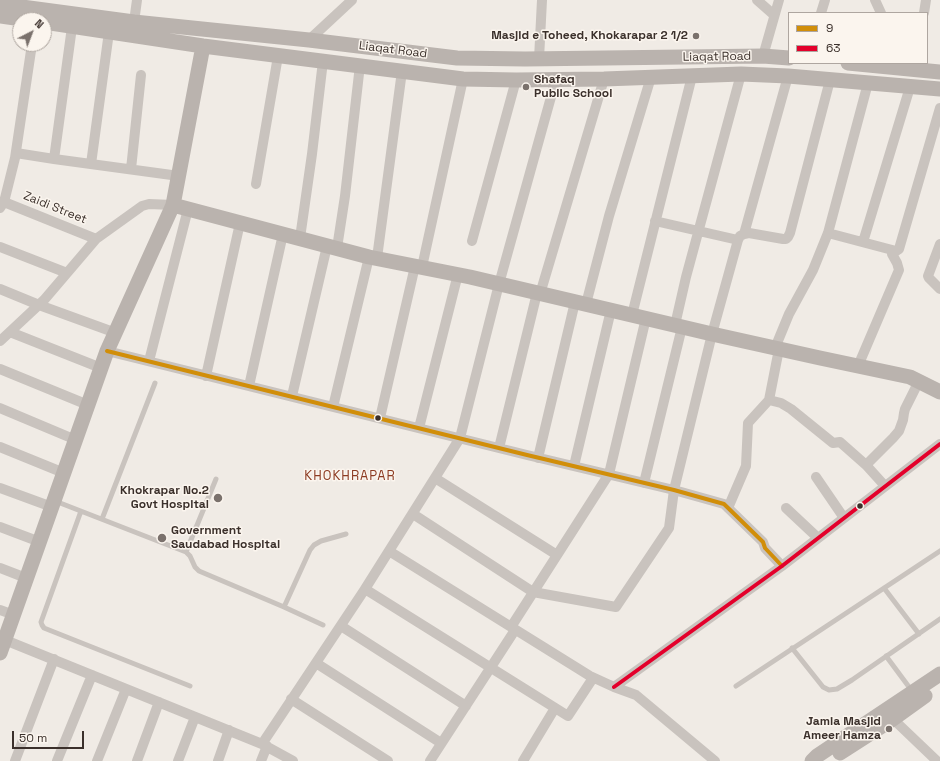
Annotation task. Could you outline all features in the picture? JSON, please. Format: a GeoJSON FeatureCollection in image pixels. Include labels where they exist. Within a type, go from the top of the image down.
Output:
{"type":"FeatureCollection","features":[{"type":"Feature","properties":{"kind":"main road","name":"Liaqat Road"},"geometry":{"type":"LineString","coordinates":[[0,4],[134,22],[309,40],[456,58],[540,59],[763,56],[788,58]]}},
{"type":"Feature","properties":{"kind":"main road"},"geometry":{"type":"LineString","coordinates":[[0,16],[12,18]]}},
{"type":"Feature","properties":{"kind":"main road"},"geometry":{"type":"LineString","coordinates":[[52,23],[203,46],[463,79],[604,79],[741,74],[788,76],[940,89]]}},
{"type":"Feature","properties":{"kind":"main road"},"geometry":{"type":"LineString","coordinates":[[1,648],[7,612],[26,578],[40,542],[107,351],[173,206],[203,46]]}},
{"type":"Feature","properties":{"kind":"main road"},"geometry":{"type":"LineString","coordinates":[[870,64],[915,66],[940,72]]}},
{"type":"Feature","properties":{"kind":"main road"},"geometry":{"type":"LineString","coordinates":[[173,206],[373,257],[458,274],[712,334],[910,377],[940,392]]}},
{"type":"Feature","properties":{"kind":"main road"},"geometry":{"type":"LineString","coordinates":[[891,714],[913,692],[940,674]]}},
{"type":"Feature","properties":{"kind":"main road"},"geometry":{"type":"LineString","coordinates":[[819,760],[940,685]]}},
{"type":"Feature","properties":{"kind":"street"},"geometry":{"type":"LineString","coordinates":[[134,22],[137,0]]}},
{"type":"Feature","properties":{"kind":"street"},"geometry":{"type":"LineString","coordinates":[[309,40],[352,0]]}},
{"type":"Feature","properties":{"kind":"street"},"geometry":{"type":"LineString","coordinates":[[540,59],[542,0]]}},
{"type":"Feature","properties":{"kind":"street"},"geometry":{"type":"LineString","coordinates":[[757,0],[774,15]]}},
{"type":"Feature","properties":{"kind":"street"},"geometry":{"type":"LineString","coordinates":[[763,56],[779,0]]}},
{"type":"Feature","properties":{"kind":"street"},"geometry":{"type":"LineString","coordinates":[[821,12],[825,0]]}},
{"type":"Feature","properties":{"kind":"street"},"geometry":{"type":"LineString","coordinates":[[875,0],[881,12]]}},
{"type":"Feature","properties":{"kind":"street"},"geometry":{"type":"LineString","coordinates":[[924,12],[926,0]]}},
{"type":"Feature","properties":{"kind":"street"},"geometry":{"type":"LineString","coordinates":[[54,159],[72,26]]}},
{"type":"Feature","properties":{"kind":"street"},"geometry":{"type":"LineString","coordinates":[[91,164],[109,32]]}},
{"type":"Feature","properties":{"kind":"street"},"geometry":{"type":"LineString","coordinates":[[2,205],[16,153],[31,52]]}},
{"type":"Feature","properties":{"kind":"street"},"geometry":{"type":"LineString","coordinates":[[256,184],[278,56]]}},
{"type":"Feature","properties":{"kind":"street"},"geometry":{"type":"LineString","coordinates":[[300,238],[312,154],[322,61]]}},
{"type":"Feature","properties":{"kind":"street"},"geometry":{"type":"LineString","coordinates":[[292,396],[345,196],[360,66]]}},
{"type":"Feature","properties":{"kind":"street"},"geometry":{"type":"LineString","coordinates":[[334,407],[373,257],[402,71]]}},
{"type":"Feature","properties":{"kind":"street"},"geometry":{"type":"LineString","coordinates":[[644,483],[679,326],[686,277],[741,74]]}},
{"type":"Feature","properties":{"kind":"street"},"geometry":{"type":"LineString","coordinates":[[130,169],[141,75]]}},
{"type":"Feature","properties":{"kind":"street"},"geometry":{"type":"LineString","coordinates":[[430,761],[491,667],[533,592],[609,474],[639,316],[655,221],[692,76]]}},
{"type":"Feature","properties":{"kind":"street"},"geometry":{"type":"LineString","coordinates":[[413,514],[533,592],[616,607],[668,528],[674,490],[712,334],[788,76]]}},
{"type":"Feature","properties":{"kind":"street"},"geometry":{"type":"LineString","coordinates":[[538,458],[580,303],[609,216],[651,77]]}},
{"type":"Feature","properties":{"kind":"street"},"geometry":{"type":"LineString","coordinates":[[380,418],[463,79]]}},
{"type":"Feature","properties":{"kind":"street"},"geometry":{"type":"LineString","coordinates":[[261,761],[264,745],[291,699],[365,589],[460,438],[499,284],[556,79]]}},
{"type":"Feature","properties":{"kind":"street"},"geometry":{"type":"LineString","coordinates":[[499,448],[538,293],[604,79]]}},
{"type":"Feature","properties":{"kind":"street"},"geometry":{"type":"LineString","coordinates":[[472,242],[516,80]]}},
{"type":"Feature","properties":{"kind":"street"},"geometry":{"type":"LineString","coordinates":[[655,221],[698,231],[741,237],[749,233],[786,239],[790,233],[830,80]]}},
{"type":"Feature","properties":{"kind":"street"},"geometry":{"type":"LineString","coordinates":[[728,508],[746,466],[748,423],[769,400],[777,348],[789,314],[813,270],[828,233],[868,83]]}},
{"type":"Feature","properties":{"kind":"street"},"geometry":{"type":"LineString","coordinates":[[863,242],[910,87]]}},
{"type":"Feature","properties":{"kind":"street"},"geometry":{"type":"LineString","coordinates":[[828,233],[896,251],[899,249],[940,108]]}},
{"type":"Feature","properties":{"kind":"street"},"geometry":{"type":"LineString","coordinates":[[16,153],[179,176]]}},
{"type":"Feature","properties":{"kind":"street"},"geometry":{"type":"LineString","coordinates":[[4,336],[39,305],[96,239],[142,206],[149,204],[173,206]]}},
{"type":"Feature","properties":{"kind":"street","name":"Zaidi Street"},"geometry":{"type":"LineString","coordinates":[[2,205],[96,239]]}},
{"type":"Feature","properties":{"kind":"street"},"geometry":{"type":"LineString","coordinates":[[149,362],[188,209]]}},
{"type":"Feature","properties":{"kind":"street"},"geometry":{"type":"LineString","coordinates":[[206,376],[240,223]]}},
{"type":"Feature","properties":{"kind":"street"},"geometry":{"type":"LineString","coordinates":[[249,386],[283,234]]}},
{"type":"Feature","properties":{"kind":"street"},"geometry":{"type":"LineString","coordinates":[[940,244],[928,276],[940,289]]}},
{"type":"Feature","properties":{"kind":"street"},"geometry":{"type":"LineString","coordinates":[[0,247],[67,273]]}},
{"type":"Feature","properties":{"kind":"street"},"geometry":{"type":"LineString","coordinates":[[858,366],[899,270],[892,254],[892,250]]}},
{"type":"Feature","properties":{"kind":"street"},"geometry":{"type":"LineString","coordinates":[[419,428],[458,274]]}},
{"type":"Feature","properties":{"kind":"street"},"geometry":{"type":"LineString","coordinates":[[0,289],[116,333]]}},
{"type":"Feature","properties":{"kind":"street"},"geometry":{"type":"LineString","coordinates":[[574,466],[611,310]]}},
{"type":"Feature","properties":{"kind":"street"},"geometry":{"type":"LineString","coordinates":[[4,336],[101,368]]}},
{"type":"Feature","properties":{"kind":"street"},"geometry":{"type":"LineString","coordinates":[[107,351],[538,458],[674,490],[724,504],[763,542],[765,548],[782,566]]}},
{"type":"Feature","properties":{"kind":"street"},"geometry":{"type":"LineString","coordinates":[[0,369],[88,405]]}},
{"type":"Feature","properties":{"kind":"street"},"geometry":{"type":"LineString","coordinates":[[866,466],[899,431],[905,409],[919,381]]}},
{"type":"Feature","properties":{"kind":"street"},"geometry":{"type":"LineString","coordinates":[[769,400],[781,403],[833,443],[840,442],[885,486]]}},
{"type":"Feature","properties":{"kind":"street"},"geometry":{"type":"LineString","coordinates":[[0,408],[76,440]]}},
{"type":"Feature","properties":{"kind":"street"},"geometry":{"type":"LineString","coordinates":[[614,687],[782,566],[940,444]]}},
{"type":"Feature","properties":{"kind":"street"},"geometry":{"type":"LineString","coordinates":[[0,447],[64,473]]}},
{"type":"Feature","properties":{"kind":"street"},"geometry":{"type":"LineString","coordinates":[[816,477],[844,518]]}},
{"type":"Feature","properties":{"kind":"street"},"geometry":{"type":"LineString","coordinates":[[435,478],[557,555]]}},
{"type":"Feature","properties":{"kind":"street"},"geometry":{"type":"LineString","coordinates":[[0,488],[53,504]]}},
{"type":"Feature","properties":{"kind":"street"},"geometry":{"type":"LineString","coordinates":[[786,508],[818,538]]}},
{"type":"Feature","properties":{"kind":"street"},"geometry":{"type":"LineString","coordinates":[[0,527],[40,542]]}},
{"type":"Feature","properties":{"kind":"street"},"geometry":{"type":"LineString","coordinates":[[389,551],[594,678],[636,695],[715,761]]}},
{"type":"Feature","properties":{"kind":"street"},"geometry":{"type":"LineString","coordinates":[[0,568],[26,578]]}},
{"type":"Feature","properties":{"kind":"street"},"geometry":{"type":"LineString","coordinates":[[365,589],[568,716],[594,678]]}},
{"type":"Feature","properties":{"kind":"street"},"geometry":{"type":"LineString","coordinates":[[341,626],[466,706]]}},
{"type":"Feature","properties":{"kind":"street"},"geometry":{"type":"LineString","coordinates":[[1,648],[54,660],[229,730],[264,745],[293,761]]}},
{"type":"Feature","properties":{"kind":"street"},"geometry":{"type":"LineString","coordinates":[[15,761],[54,660]]}},
{"type":"Feature","properties":{"kind":"street"},"geometry":{"type":"LineString","coordinates":[[316,663],[441,743]]}},
{"type":"Feature","properties":{"kind":"street"},"geometry":{"type":"LineString","coordinates":[[57,761],[92,675]]}},
{"type":"Feature","properties":{"kind":"street"},"geometry":{"type":"LineString","coordinates":[[97,761],[126,689]]}},
{"type":"Feature","properties":{"kind":"street"},"geometry":{"type":"LineString","coordinates":[[291,699],[388,761]]}},
{"type":"Feature","properties":{"kind":"street"},"geometry":{"type":"LineString","coordinates":[[137,761],[159,702]]}},
{"type":"Feature","properties":{"kind":"street"},"geometry":{"type":"LineString","coordinates":[[523,761],[555,708]]}},
{"type":"Feature","properties":{"kind":"street"},"geometry":{"type":"LineString","coordinates":[[891,714],[937,761]]}},
{"type":"Feature","properties":{"kind":"street"},"geometry":{"type":"LineString","coordinates":[[178,761],[195,717]]}},
{"type":"Feature","properties":{"kind":"street"},"geometry":{"type":"LineString","coordinates":[[218,761],[229,730]]}},
{"type":"Feature","properties":{"kind":"lane"},"geometry":{"type":"LineString","coordinates":[[102,519],[155,383]]}},
{"type":"Feature","properties":{"kind":"lane"},"geometry":{"type":"LineString","coordinates":[[186,552],[216,479]]}},
{"type":"Feature","properties":{"kind":"lane"},"geometry":{"type":"LineString","coordinates":[[53,504],[81,511],[186,552],[199,571],[284,607],[322,625]]}},
{"type":"Feature","properties":{"kind":"lane"},"geometry":{"type":"LineString","coordinates":[[81,511],[41,622],[42,625],[44,628],[190,686]]}},
{"type":"Feature","properties":{"kind":"lane"},"geometry":{"type":"LineString","coordinates":[[284,607],[310,550],[314,545],[321,541],[346,534]]}},
{"type":"Feature","properties":{"kind":"lane"},"geometry":{"type":"LineString","coordinates":[[736,686],[940,551]]}},
{"type":"Feature","properties":{"kind":"lane"},"geometry":{"type":"LineString","coordinates":[[884,588],[919,634]]}},
{"type":"Feature","properties":{"kind":"lane"},"geometry":{"type":"LineString","coordinates":[[792,648],[823,687],[829,690],[837,690],[940,619]]}},
{"type":"Feature","properties":{"kind":"lane"},"geometry":{"type":"LineString","coordinates":[[886,656],[913,692]]}},
{"type":"Feature","properties":{"kind":"transit line","name":"9"},"geometry":{"type":"LineString","coordinates":[[107,351],[674,490],[724,504],[763,542],[765,548],[782,566]]}},
{"type":"Feature","properties":{"kind":"transit line","name":"63"},"geometry":{"type":"LineString","coordinates":[[614,687],[782,566],[940,444]]}},
{"type":"Feature","properties":{"kind":"place","name":"Masjid e Toheed, Khokarapar 2 1/2"},"geometry":{"type":"Point","coordinates":[696,36]}},
{"type":"Feature","properties":{"kind":"place","name":"Shafaq Public School"},"geometry":{"type":"Point","coordinates":[526,87]}},
{"type":"Feature","properties":{"kind":"place","name":"Khokrapar No.2 Govt Hospital"},"geometry":{"type":"Point","coordinates":[218,498]}},
{"type":"Feature","properties":{"kind":"place","name":"Government Saudabad Hospital"},"geometry":{"type":"Point","coordinates":[162,538]}},
{"type":"Feature","properties":{"kind":"place","name":"Jamia Masjid Ameer Hamza"},"geometry":{"type":"Point","coordinates":[889,729]}},
{"type":"Feature","properties":{"kind":"district","name":"KHOKHRAPAR"},"geometry":{"type":"Point","coordinates":[350,476]}}]}
